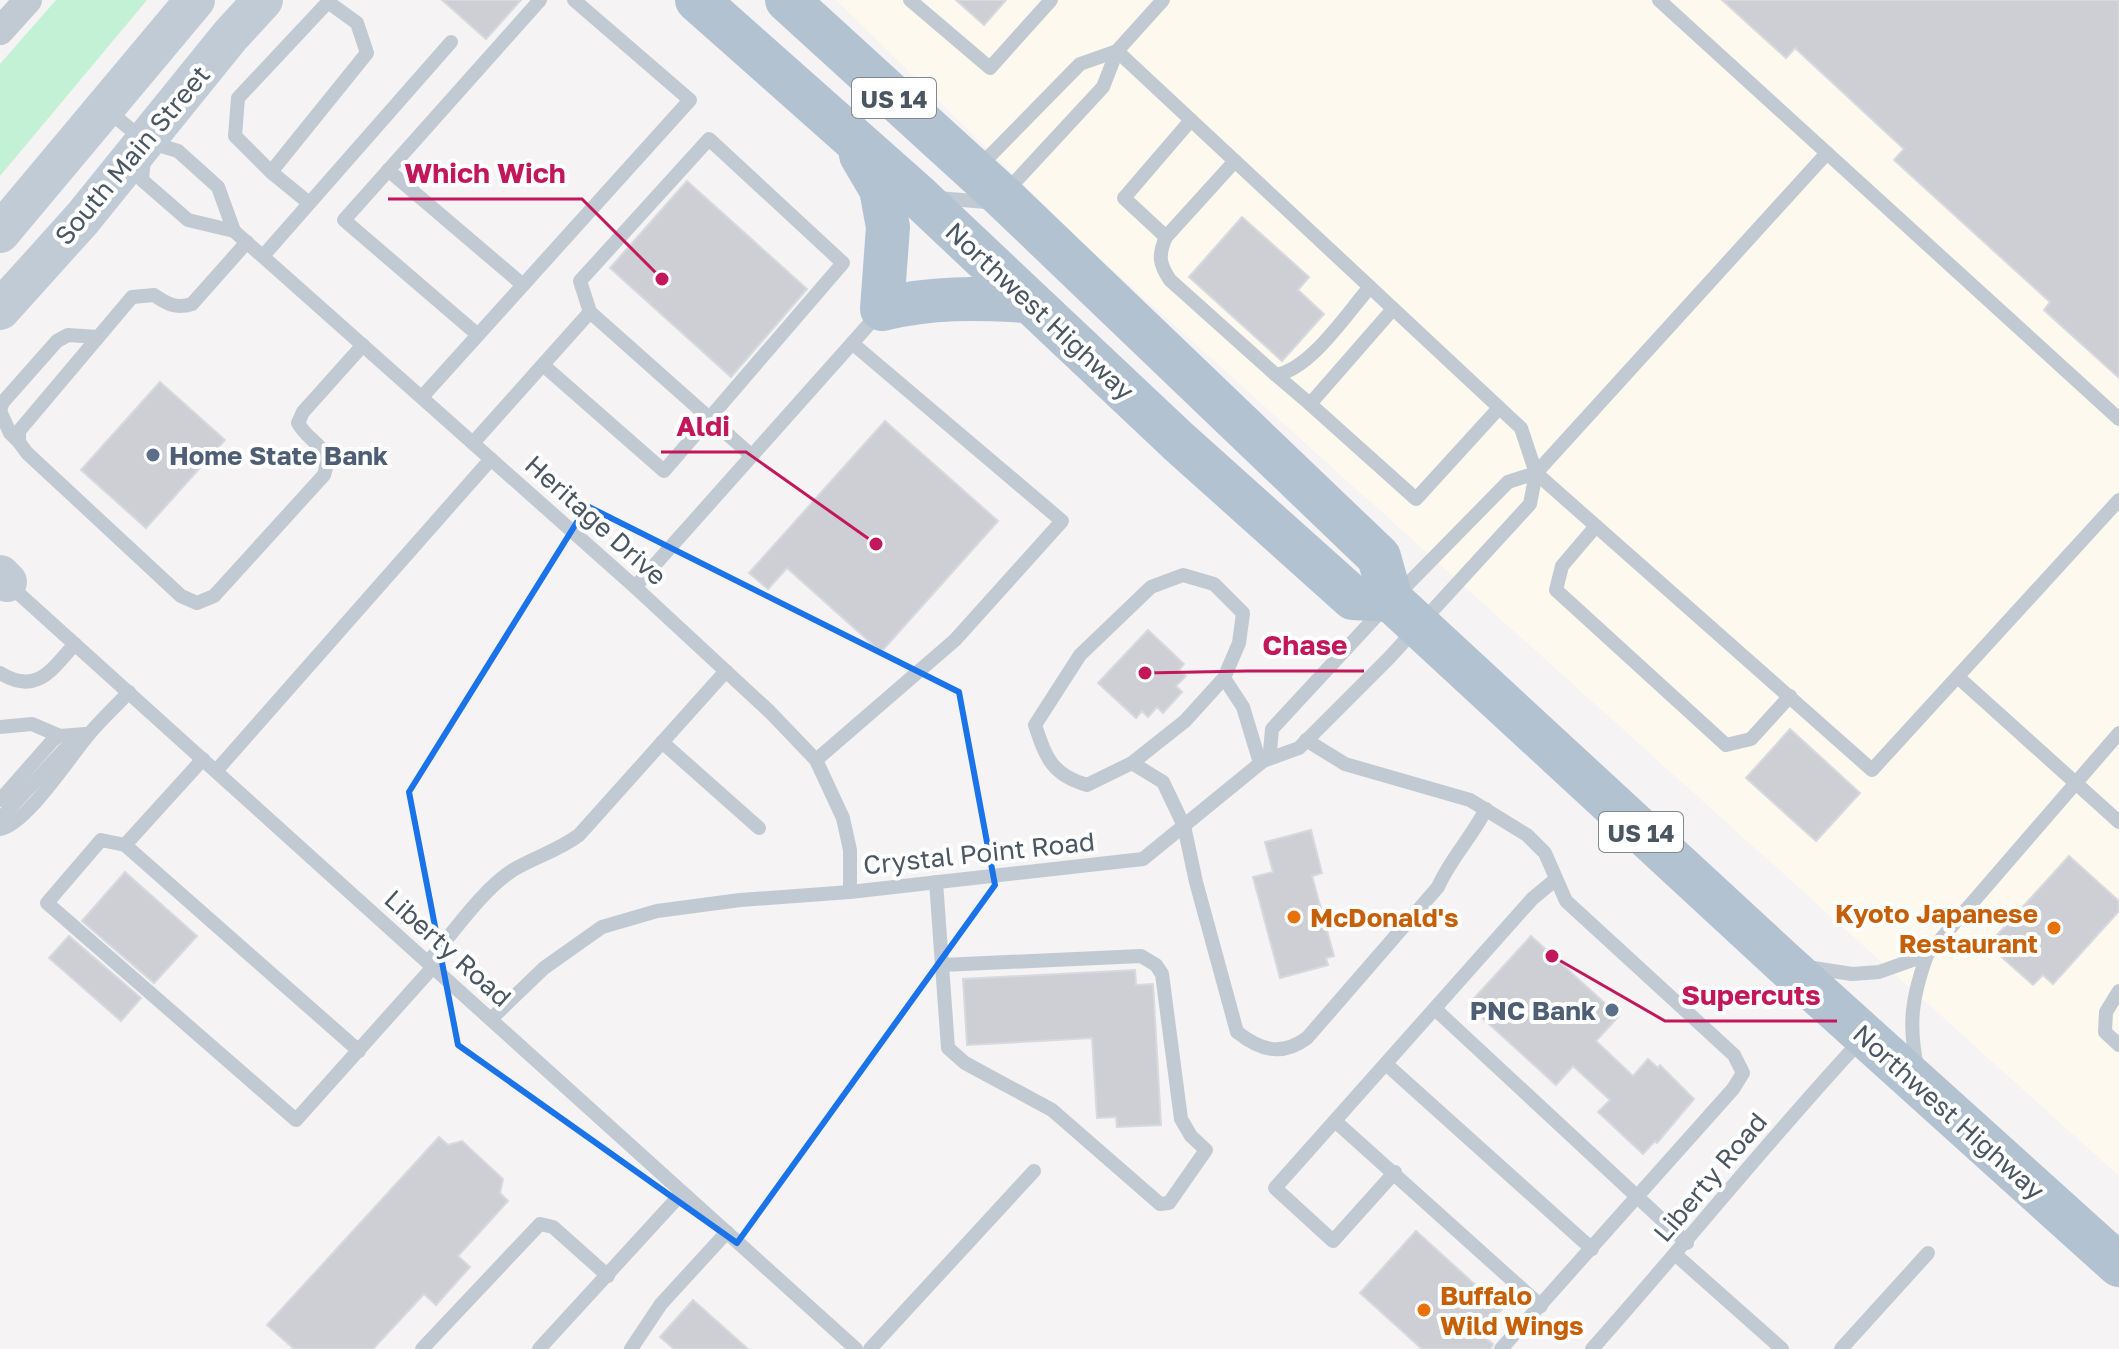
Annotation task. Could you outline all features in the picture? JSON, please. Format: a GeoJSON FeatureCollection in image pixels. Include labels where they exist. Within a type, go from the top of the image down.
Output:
{"type":"FeatureCollection","features":[{"type":"Feature","properties":{"kind":"main road","name":"Northwest Highway"},"geometry":{"type":"LineString","coordinates":[[697,0],[918,196],[1026,301],[1353,598],[1405,612]]}},
{"type":"Feature","properties":{"kind":"main road","name":"Northwest Highway"},"geometry":{"type":"LineString","coordinates":[[787,0],[989,184],[1379,557],[1405,612],[1784,963],[2119,1265]]}},
{"type":"Feature","properties":{"kind":"main road"},"geometry":{"type":"LineString","coordinates":[[848,133],[881,189],[888,227],[882,309],[955,297],[1026,301]]}},
{"type":"Feature","properties":{"kind":"street"},"geometry":{"type":"LineString","coordinates":[[0,31],[28,0]]}},
{"type":"Feature","properties":{"kind":"street","name":"South Main Street"},"geometry":{"type":"LineString","coordinates":[[0,233],[195,0]]}},
{"type":"Feature","properties":{"kind":"street","name":"South Main Street"},"geometry":{"type":"LineString","coordinates":[[0,310],[82,219],[230,36],[263,0]]}},
{"type":"Feature","properties":{"kind":"lane"},"geometry":{"type":"LineString","coordinates":[[478,335],[344,220],[540,0]]}},
{"type":"Feature","properties":{"kind":"lane"},"geometry":{"type":"LineString","coordinates":[[422,397],[690,100],[574,0]]}},
{"type":"Feature","properties":{"kind":"lane"},"geometry":{"type":"LineString","coordinates":[[910,0],[990,68],[1051,0]]}},
{"type":"Feature","properties":{"kind":"lane"},"geometry":{"type":"LineString","coordinates":[[1659,0],[2119,419]]}},
{"type":"Feature","properties":{"kind":"lane"},"geometry":{"type":"LineString","coordinates":[[271,172],[367,53],[357,23],[329,1],[238,98],[235,136],[271,172],[309,203]]}},
{"type":"Feature","properties":{"kind":"lane"},"geometry":{"type":"LineString","coordinates":[[989,184],[1103,87],[1117,51],[1155,2]]}},
{"type":"Feature","properties":{"kind":"lane"},"geometry":{"type":"LineString","coordinates":[[263,256],[451,42]]}},
{"type":"Feature","properties":{"kind":"lane"},"geometry":{"type":"LineString","coordinates":[[918,196],[986,202],[989,184],[1080,64],[1117,51]]}},
{"type":"Feature","properties":{"kind":"lane"},"geometry":{"type":"LineString","coordinates":[[1117,51],[1521,428],[1536,473],[1530,504],[1272,729],[1270,752],[1262,762]]}},
{"type":"Feature","properties":{"kind":"lane","name":"Heritage Drive"},"geometry":{"type":"LineString","coordinates":[[105,108],[145,141],[178,151],[218,187],[234,231]]}},
{"type":"Feature","properties":{"kind":"lane"},"geometry":{"type":"LineString","coordinates":[[1166,237],[1124,198],[1191,120]]}},
{"type":"Feature","properties":{"kind":"lane"},"geometry":{"type":"LineString","coordinates":[[543,365],[664,471],[711,419],[843,263],[709,139],[580,281],[590,312],[711,419],[752,456]]}},
{"type":"Feature","properties":{"kind":"lane","name":"Heritage Drive"},"geometry":{"type":"LineString","coordinates":[[145,141],[142,180],[188,220],[234,231],[247,242],[635,587],[770,712],[816,760],[843,818],[850,850],[850,892]]}},
{"type":"Feature","properties":{"kind":"lane"},"geometry":{"type":"LineString","coordinates":[[1262,762],[1299,748],[1508,482],[1536,473],[1827,153]]}},
{"type":"Feature","properties":{"kind":"lane"},"geometry":{"type":"LineString","coordinates":[[1235,161],[1166,237],[1159,251],[1160,266],[1170,280],[1416,499],[1499,408]]}},
{"type":"Feature","properties":{"kind":"lane"},"geometry":{"type":"LineString","coordinates":[[388,170],[523,285]]}},
{"type":"Feature","properties":{"kind":"lane"},"geometry":{"type":"LineString","coordinates":[[19,442],[23,423],[132,297],[154,295],[167,304],[182,307],[192,304],[247,242]]}},
{"type":"Feature","properties":{"kind":"lane"},"geometry":{"type":"LineString","coordinates":[[1276,375],[1289,373],[1303,363],[1370,287]]}},
{"type":"Feature","properties":{"kind":"lane"},"geometry":{"type":"LineString","coordinates":[[635,587],[882,309]]}},
{"type":"Feature","properties":{"kind":"lane"},"geometry":{"type":"LineString","coordinates":[[1310,404],[1393,309]]}},
{"type":"Feature","properties":{"kind":"lane"},"geometry":{"type":"LineString","coordinates":[[473,443],[590,312]]}},
{"type":"Feature","properties":{"kind":"lane"},"geometry":{"type":"LineString","coordinates":[[98,337],[68,335],[57,341],[3,402],[0,410],[10,433],[27,453],[181,596],[197,603],[214,596],[324,475],[328,464],[326,455],[304,434],[298,423],[303,412],[363,345]]}},
{"type":"Feature","properties":{"kind":"lane"},"geometry":{"type":"LineString","coordinates":[[816,760],[955,640],[1062,521],[852,343]]}},
{"type":"Feature","properties":{"kind":"lane"},"geometry":{"type":"LineString","coordinates":[[216,771],[491,459]]}},
{"type":"Feature","properties":{"kind":"lane"},"geometry":{"type":"LineString","coordinates":[[1536,473],[1872,770],[2119,500]]}},
{"type":"Feature","properties":{"kind":"lane"},"geometry":{"type":"LineString","coordinates":[[1596,526],[1562,566],[1556,590],[1726,745],[1751,739],[1790,696]]}},
{"type":"Feature","properties":{"kind":"lane"},"geometry":{"type":"LineString","coordinates":[[1183,575],[1214,584],[1243,613],[1239,643],[1224,678],[1185,721],[1132,763],[1087,785],[1067,779],[1046,756],[1035,725],[1080,655],[1151,587],[1183,575]]}},
{"type":"Feature","properties":{"kind":"lane","name":"Liberty Road"},"geometry":{"type":"LineString","coordinates":[[2,578],[856,1349]]}},
{"type":"Feature","properties":{"kind":"lane"},"geometry":{"type":"LineString","coordinates":[[0,673],[16,681],[32,683],[47,674],[75,644]]}},
{"type":"Feature","properties":{"kind":"lane"},"geometry":{"type":"LineString","coordinates":[[359,1051],[125,845],[101,840],[47,903],[296,1120],[359,1051],[496,883],[515,869],[561,849],[579,835],[726,671]]}},
{"type":"Feature","properties":{"kind":"lane"},"geometry":{"type":"LineString","coordinates":[[1224,678],[1243,707],[1262,762]]}},
{"type":"Feature","properties":{"kind":"lane"},"geometry":{"type":"LineString","coordinates":[[1959,678],[2119,822]]}},
{"type":"Feature","properties":{"kind":"lane"},"geometry":{"type":"LineString","coordinates":[[0,829],[14,825],[63,770],[90,733],[129,692]]}},
{"type":"Feature","properties":{"kind":"lane"},"geometry":{"type":"LineString","coordinates":[[0,727],[32,724],[60,736]]}},
{"type":"Feature","properties":{"kind":"lane"},"geometry":{"type":"LineString","coordinates":[[0,800],[53,740],[60,736],[90,733]]}},
{"type":"Feature","properties":{"kind":"lane"},"geometry":{"type":"LineString","coordinates":[[0,819],[64,750],[90,733]]}},
{"type":"Feature","properties":{"kind":"lane"},"geometry":{"type":"LineString","coordinates":[[1923,1089],[1911,1021],[1914,991],[1927,955],[2119,733]]}},
{"type":"Feature","properties":{"kind":"lane"},"geometry":{"type":"LineString","coordinates":[[1306,740],[1345,764],[1448,793],[1486,809],[1527,835],[1545,853],[1566,901],[1734,1055],[1743,1073],[1733,1089],[1501,1349]]}},
{"type":"Feature","properties":{"kind":"lane"},"geometry":{"type":"LineString","coordinates":[[662,742],[759,828]]}},
{"type":"Feature","properties":{"kind":"lane"},"geometry":{"type":"LineString","coordinates":[[125,845],[203,759]]}},
{"type":"Feature","properties":{"kind":"lane","name":"Crystal Point Road"},"geometry":{"type":"LineString","coordinates":[[491,1019],[544,968],[602,927],[671,909],[1143,859],[1262,762]]}},
{"type":"Feature","properties":{"kind":"lane"},"geometry":{"type":"LineString","coordinates":[[1132,763],[1163,782],[1184,826],[1237,1032],[1254,1045],[1274,1051],[1294,1048],[1317,1027],[1438,887],[1445,871],[1475,830],[1486,809]]}},
{"type":"Feature","properties":{"kind":"lane"},"geometry":{"type":"LineString","coordinates":[[1395,1172],[1333,1241],[1275,1188],[1532,899],[1556,879]]}},
{"type":"Feature","properties":{"kind":"lane"},"geometry":{"type":"LineString","coordinates":[[936,882],[942,965],[948,1048],[965,1063],[1052,1110],[1160,1204],[1169,1203],[1206,1150],[1191,1136],[1181,1119],[1162,974],[1156,965],[1141,956],[942,965]]}},
{"type":"Feature","properties":{"kind":"lane"},"geometry":{"type":"LineString","coordinates":[[1784,963],[1852,974],[1879,972],[1927,955]]}},
{"type":"Feature","properties":{"kind":"lane"},"geometry":{"type":"LineString","coordinates":[[2119,991],[2106,1012],[2105,1032],[2119,1045]]}},
{"type":"Feature","properties":{"kind":"lane"},"geometry":{"type":"LineString","coordinates":[[1435,1009],[1687,1243]]}},
{"type":"Feature","properties":{"kind":"lane","name":"Liberty Road"},"geometry":{"type":"LineString","coordinates":[[1592,1349],[1865,1037]]}},
{"type":"Feature","properties":{"kind":"lane"},"geometry":{"type":"LineString","coordinates":[[1386,1064],[1592,1249]]}},
{"type":"Feature","properties":{"kind":"lane"},"geometry":{"type":"LineString","coordinates":[[1335,1121],[1541,1306]]}},
{"type":"Feature","properties":{"kind":"lane"},"geometry":{"type":"LineString","coordinates":[[870,1349],[1034,1171]]}},
{"type":"Feature","properties":{"kind":"lane"},"geometry":{"type":"LineString","coordinates":[[539,1349],[682,1193]]}},
{"type":"Feature","properties":{"kind":"lane"},"geometry":{"type":"LineString","coordinates":[[422,1349],[540,1224],[553,1227],[608,1276]]}},
{"type":"Feature","properties":{"kind":"lane"},"geometry":{"type":"LineString","coordinates":[[631,1349],[661,1304],[727,1232]]}},
{"type":"Feature","properties":{"kind":"lane"},"geometry":{"type":"LineString","coordinates":[[1841,1349],[1928,1253]]}},
{"type":"Feature","properties":{"kind":"lane"},"geometry":{"type":"LineString","coordinates":[[1676,1255],[1782,1349]]}},
{"type":"Feature","properties":{"kind":"highlighted area"},"geometry":{"type":"Polygon","coordinates":[[[587,506],[959,692],[995,885],[737,1243],[458,1045],[409,792],[587,506]]]}},
{"type":"Feature","properties":{"kind":"shaded area"},"geometry":{"type":"Polygon","coordinates":[[[836,0],[2119,0],[2119,1176],[1084,244],[836,0]]]}},
{"type":"Feature","properties":{"kind":"green space"},"geometry":{"type":"Polygon","coordinates":[[[56,0],[147,0],[0,176],[0,64],[56,0]]]}},
{"type":"Feature","properties":{"kind":"building"},"geometry":{"type":"Polygon","coordinates":[[[442,0],[521,0],[486,39],[442,0]]]}},
{"type":"Feature","properties":{"kind":"building"},"geometry":{"type":"Polygon","coordinates":[[[956,0],[1006,0],[984,25],[956,0]]]}},
{"type":"Feature","properties":{"kind":"building"},"geometry":{"type":"Polygon","coordinates":[[[1722,0],[2119,0],[2119,378],[2044,310],[2050,302],[1894,160],[1904,149],[1795,48],[1786,58],[1722,0]]]}},
{"type":"Feature","properties":{"kind":"building"},"geometry":{"type":"Polygon","coordinates":[[[687,181],[807,289],[731,377],[610,268],[687,181]]]}},
{"type":"Feature","properties":{"kind":"building"},"geometry":{"type":"Polygon","coordinates":[[[1242,217],[1309,277],[1298,290],[1324,314],[1282,361],[1189,277],[1242,217]]]}},
{"type":"Feature","properties":{"kind":"building","name":"Home State Bank"},"geometry":{"type":"Polygon","coordinates":[[[160,382],[225,440],[146,528],[81,470],[160,382]]]}},
{"type":"Feature","properties":{"kind":"building"},"geometry":{"type":"Polygon","coordinates":[[[885,421],[998,521],[881,652],[787,568],[768,589],[749,573],[885,421]]]}},
{"type":"Feature","properties":{"kind":"building"},"geometry":{"type":"Polygon","coordinates":[[[1148,630],[1184,664],[1179,670],[1186,676],[1176,686],[1182,692],[1163,713],[1157,707],[1148,717],[1142,711],[1136,718],[1098,683],[1148,630]]]}},
{"type":"Feature","properties":{"kind":"building"},"geometry":{"type":"Polygon","coordinates":[[[1790,729],[1860,793],[1816,841],[1746,778],[1790,729]]]}},
{"type":"Feature","properties":{"kind":"building","name":"McDonald's"},"geometry":{"type":"Polygon","coordinates":[[[1311,830],[1322,873],[1312,876],[1334,956],[1326,958],[1328,965],[1280,978],[1253,877],[1273,872],[1265,842],[1311,830]]]}},
{"type":"Feature","properties":{"kind":"building","name":"Kyoto Japanese Restaurant"},"geometry":{"type":"Polygon","coordinates":[[[2069,856],[2119,901],[2119,911],[2053,984],[2043,975],[2033,985],[1988,945],[2069,856]]]}},
{"type":"Feature","properties":{"kind":"building"},"geometry":{"type":"Polygon","coordinates":[[[125,872],[197,936],[154,983],[82,921],[125,872]]]}},
{"type":"Feature","properties":{"kind":"building"},"geometry":{"type":"Polygon","coordinates":[[[69,936],[141,998],[121,1021],[49,958],[69,936]]]}},
{"type":"Feature","properties":{"kind":"building"},"geometry":{"type":"Polygon","coordinates":[[[1531,936],[1619,1016],[1596,1041],[1633,1076],[1648,1059],[1658,1068],[1660,1065],[1694,1099],[1657,1143],[1655,1141],[1643,1154],[1598,1112],[1610,1100],[1573,1066],[1556,1085],[1468,1005],[1531,936]]]}},
{"type":"Feature","properties":{"kind":"building"},"geometry":{"type":"Polygon","coordinates":[[[1135,970],[1136,985],[1153,984],[1161,1125],[1117,1127],[1116,1117],[1097,1118],[1092,1038],[967,1045],[963,979],[1135,970]]]}},
{"type":"Feature","properties":{"kind":"building"},"geometry":{"type":"Polygon","coordinates":[[[439,1137],[448,1145],[462,1141],[503,1179],[500,1193],[508,1201],[458,1256],[470,1267],[436,1305],[424,1294],[373,1349],[294,1349],[267,1325],[439,1137]]]}},
{"type":"Feature","properties":{"kind":"building"},"geometry":{"type":"Polygon","coordinates":[[[1416,1231],[1502,1309],[1480,1333],[1493,1344],[1491,1349],[1422,1349],[1360,1293],[1416,1231]]]}},
{"type":"Feature","properties":{"kind":"building"},"geometry":{"type":"Polygon","coordinates":[[[693,1300],[748,1349],[674,1349],[660,1337],[693,1300]]]}},
{"type":"Feature","properties":{"kind":"place","name":"Which Wich"},"geometry":{"type":"Point","coordinates":[662,279]}},
{"type":"Feature","properties":{"kind":"place","name":"Home State Bank"},"geometry":{"type":"Point","coordinates":[153,455]}},
{"type":"Feature","properties":{"kind":"place","name":"Aldi"},"geometry":{"type":"Point","coordinates":[876,544]}},
{"type":"Feature","properties":{"kind":"place","name":"Chase"},"geometry":{"type":"Point","coordinates":[1145,673]}},
{"type":"Feature","properties":{"kind":"place","name":"McDonald's"},"geometry":{"type":"Point","coordinates":[1294,917]}},
{"type":"Feature","properties":{"kind":"place","name":"Kyoto Japanese Restaurant"},"geometry":{"type":"Point","coordinates":[2054,928]}},
{"type":"Feature","properties":{"kind":"place","name":"Supercuts"},"geometry":{"type":"Point","coordinates":[1552,956]}},
{"type":"Feature","properties":{"kind":"place","name":"PNC Bank"},"geometry":{"type":"Point","coordinates":[1612,1010]}},
{"type":"Feature","properties":{"kind":"place","name":"Buffalo Wild Wings"},"geometry":{"type":"Point","coordinates":[1424,1310]}}]}
